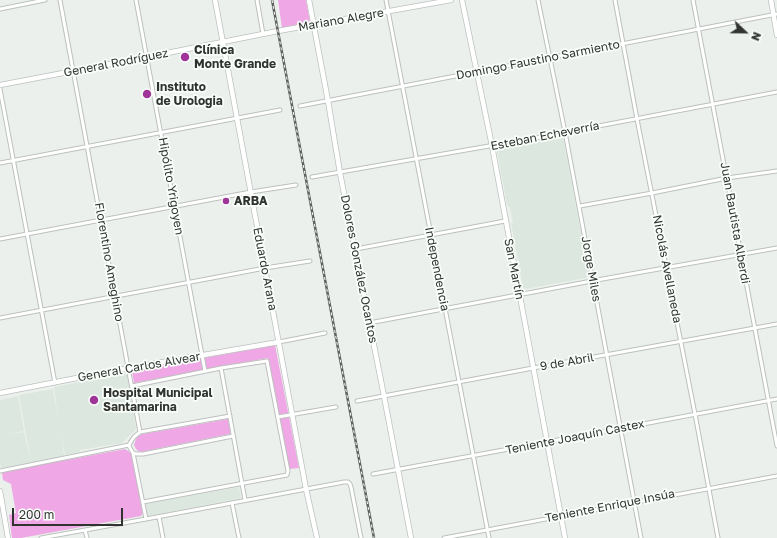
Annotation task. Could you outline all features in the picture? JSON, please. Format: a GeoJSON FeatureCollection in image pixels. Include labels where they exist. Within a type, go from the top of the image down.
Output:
{"type":"FeatureCollection","features":[{"type":"Feature","properties":{"kind":"street"},"geometry":{"type":"LineString","coordinates":[[0,9],[45,0]]}},
{"type":"Feature","properties":{"kind":"street","name":"Florentino Ameghino"},"geometry":{"type":"LineString","coordinates":[[60,0],[140,432]]}},
{"type":"Feature","properties":{"kind":"street","name":"Hipólito Yrigoyen"},"geometry":{"type":"LineString","coordinates":[[136,0],[205,372]]}},
{"type":"Feature","properties":{"kind":"street","name":"Eduardo Arana"},"geometry":{"type":"LineString","coordinates":[[215,0],[306,489],[317,538]]}},
{"type":"Feature","properties":{"kind":"street"},"geometry":{"type":"LineString","coordinates":[[257,0],[263,34]]}},
{"type":"Feature","properties":{"kind":"street","name":"Dolores González Ocantos"},"geometry":{"type":"LineString","coordinates":[[309,0],[340,173],[411,538]]}},
{"type":"Feature","properties":{"kind":"street","name":"Independencia"},"geometry":{"type":"LineString","coordinates":[[386,0],[489,538]]}},
{"type":"Feature","properties":{"kind":"street","name":"Mariano Alegre"},"geometry":{"type":"LineString","coordinates":[[278,31],[451,0]]}},
{"type":"Feature","properties":{"kind":"street","name":"San Martín"},"geometry":{"type":"LineString","coordinates":[[462,0],[492,146],[565,538]]}},
{"type":"Feature","properties":{"kind":"street","name":"Jorge Miles"},"geometry":{"type":"LineString","coordinates":[[538,0],[580,206],[641,538]]}},
{"type":"Feature","properties":{"kind":"street","name":"Nicolás Avellaneda"},"geometry":{"type":"LineString","coordinates":[[615,0],[718,538]]}},
{"type":"Feature","properties":{"kind":"street","name":"Juan Bautista Alberdi"},"geometry":{"type":"LineString","coordinates":[[693,0],[777,446]]}},
{"type":"Feature","properties":{"kind":"street"},"geometry":{"type":"LineString","coordinates":[[771,0],[775,15],[777,35]]}},
{"type":"Feature","properties":{"kind":"street","name":"Domingo Faustino Sarmiento"},"geometry":{"type":"LineString","coordinates":[[300,106],[775,15]]}},
{"type":"Feature","properties":{"kind":"street","name":"General Rodríguez"},"geometry":{"type":"LineString","coordinates":[[0,85],[278,31]]}},
{"type":"Feature","properties":{"kind":"street"},"geometry":{"type":"LineString","coordinates":[[0,89],[55,383]]}},
{"type":"Feature","properties":{"kind":"street","name":"Esteban Echeverría"},"geometry":{"type":"LineString","coordinates":[[312,177],[416,160],[777,92]]}},
{"type":"Feature","properties":{"kind":"street"},"geometry":{"type":"LineString","coordinates":[[0,163],[280,110]]}},
{"type":"Feature","properties":{"kind":"street"},"geometry":{"type":"LineString","coordinates":[[580,206],[727,178],[777,171]]}},
{"type":"Feature","properties":{"kind":"street"},"geometry":{"type":"LineString","coordinates":[[0,239],[250,192],[296,185]]}},
{"type":"Feature","properties":{"kind":"street"},"geometry":{"type":"LineString","coordinates":[[356,249],[506,221]]}},
{"type":"Feature","properties":{"kind":"street"},"geometry":{"type":"LineString","coordinates":[[370,323],[667,267],[777,248]]}},
{"type":"Feature","properties":{"kind":"street"},"geometry":{"type":"LineString","coordinates":[[0,318],[265,268],[310,261]]}},
{"type":"Feature","properties":{"kind":"street","name":"9 de Abril"},"geometry":{"type":"LineString","coordinates":[[357,401],[777,324]]}},
{"type":"Feature","properties":{"kind":"street"},"geometry":{"type":"LineString","coordinates":[[279,342],[325,333]]}},
{"type":"Feature","properties":{"kind":"street","name":"General Carlos Alvear"},"geometry":{"type":"LineString","coordinates":[[0,393],[128,368],[279,342]]}},
{"type":"Feature","properties":{"kind":"street"},"geometry":{"type":"LineString","coordinates":[[132,386],[266,360],[268,362],[288,471],[287,475],[143,502]]}},
{"type":"Feature","properties":{"kind":"street"},"geometry":{"type":"LineString","coordinates":[[221,368],[245,500]]}},
{"type":"Feature","properties":{"kind":"street","name":"Teniente Joaquín Castex"},"geometry":{"type":"LineString","coordinates":[[373,474],[777,398]]}},
{"type":"Feature","properties":{"kind":"street"},"geometry":{"type":"LineString","coordinates":[[278,417],[336,407]]}},
{"type":"Feature","properties":{"kind":"street"},"geometry":{"type":"LineString","coordinates":[[0,470],[129,445],[134,437],[140,432],[230,416]]}},
{"type":"Feature","properties":{"kind":"street"},"geometry":{"type":"LineString","coordinates":[[133,453],[143,454],[233,436]]}},
{"type":"Feature","properties":{"kind":"street"},"geometry":{"type":"LineString","coordinates":[[129,445],[133,453],[146,519]]}},
{"type":"Feature","properties":{"kind":"street","name":"Teniente Enrique Insúa"},"geometry":{"type":"LineString","coordinates":[[444,538],[777,476]]}},
{"type":"Feature","properties":{"kind":"street"},"geometry":{"type":"LineString","coordinates":[[41,538],[348,482],[351,487],[361,538]]}},
{"type":"Feature","properties":{"kind":"street"},"geometry":{"type":"LineString","coordinates":[[0,491],[8,538]]}},
{"type":"Feature","properties":{"kind":"street"},"geometry":{"type":"LineString","coordinates":[[232,503],[239,538]]}},
{"type":"Feature","properties":{"kind":"street"},"geometry":{"type":"LineString","coordinates":[[159,517],[163,538]]}},
{"type":"Feature","properties":{"kind":"street"},"geometry":{"type":"LineString","coordinates":[[85,530],[87,538]]}},
{"type":"Feature","properties":{"kind":"shaded area"},"geometry":{"type":"Polygon","coordinates":[[[278,0],[306,0],[310,22],[282,28],[278,0]]]}},
{"type":"Feature","properties":{"kind":"shaded area"},"geometry":{"type":"Polygon","coordinates":[[[563,138],[589,276],[586,278],[525,289],[523,288],[511,223],[513,223],[510,208],[507,205],[497,151],[563,138]]]}},
{"type":"Feature","properties":{"kind":"shaded area"},"geometry":{"type":"Polygon","coordinates":[[[275,345],[299,468],[289,469],[268,358],[134,383],[132,371],[275,345]]]}},
{"type":"Feature","properties":{"kind":"shaded area","name":"Hospital Municipal Santamarina"},"geometry":{"type":"Polygon","coordinates":[[[125,374],[127,375],[136,429],[122,443],[80,450],[80,452],[65,455],[61,432],[64,456],[31,463],[19,395],[53,389],[58,419],[54,387],[125,374]]]}},
{"type":"Feature","properties":{"kind":"shaded area"},"geometry":{"type":"Polygon","coordinates":[[[18,396],[24,431],[6,435],[24,432],[31,463],[1,468],[0,400],[18,396]]]}},
{"type":"Feature","properties":{"kind":"shaded area"},"geometry":{"type":"Polygon","coordinates":[[[228,419],[231,432],[230,434],[141,452],[136,449],[134,445],[138,436],[142,434],[228,419]]]}},
{"type":"Feature","properties":{"kind":"shaded area"},"geometry":{"type":"Polygon","coordinates":[[[125,449],[131,453],[143,513],[141,516],[21,538],[12,538],[9,515],[16,513],[11,484],[3,480],[2,472],[125,449]]]}},
{"type":"Feature","properties":{"kind":"shaded area"},"geometry":{"type":"Polygon","coordinates":[[[239,487],[241,498],[148,516],[146,504],[239,487]]]}},
{"type":"Feature","properties":{"kind":"railway"},"geometry":{"type":"LineString","coordinates":[[272,0],[374,538]]}},
{"type":"Feature","properties":{"kind":"place","name":"Clínica Monte Grande"},"geometry":{"type":"Point","coordinates":[185,57]}},
{"type":"Feature","properties":{"kind":"place","name":"Instituto de Urologia"},"geometry":{"type":"Point","coordinates":[147,94]}},
{"type":"Feature","properties":{"kind":"place","name":"ARBA"},"geometry":{"type":"Point","coordinates":[226,201]}},
{"type":"Feature","properties":{"kind":"place","name":"Hospital Municipal Santamarina"},"geometry":{"type":"Point","coordinates":[94,400]}}]}
